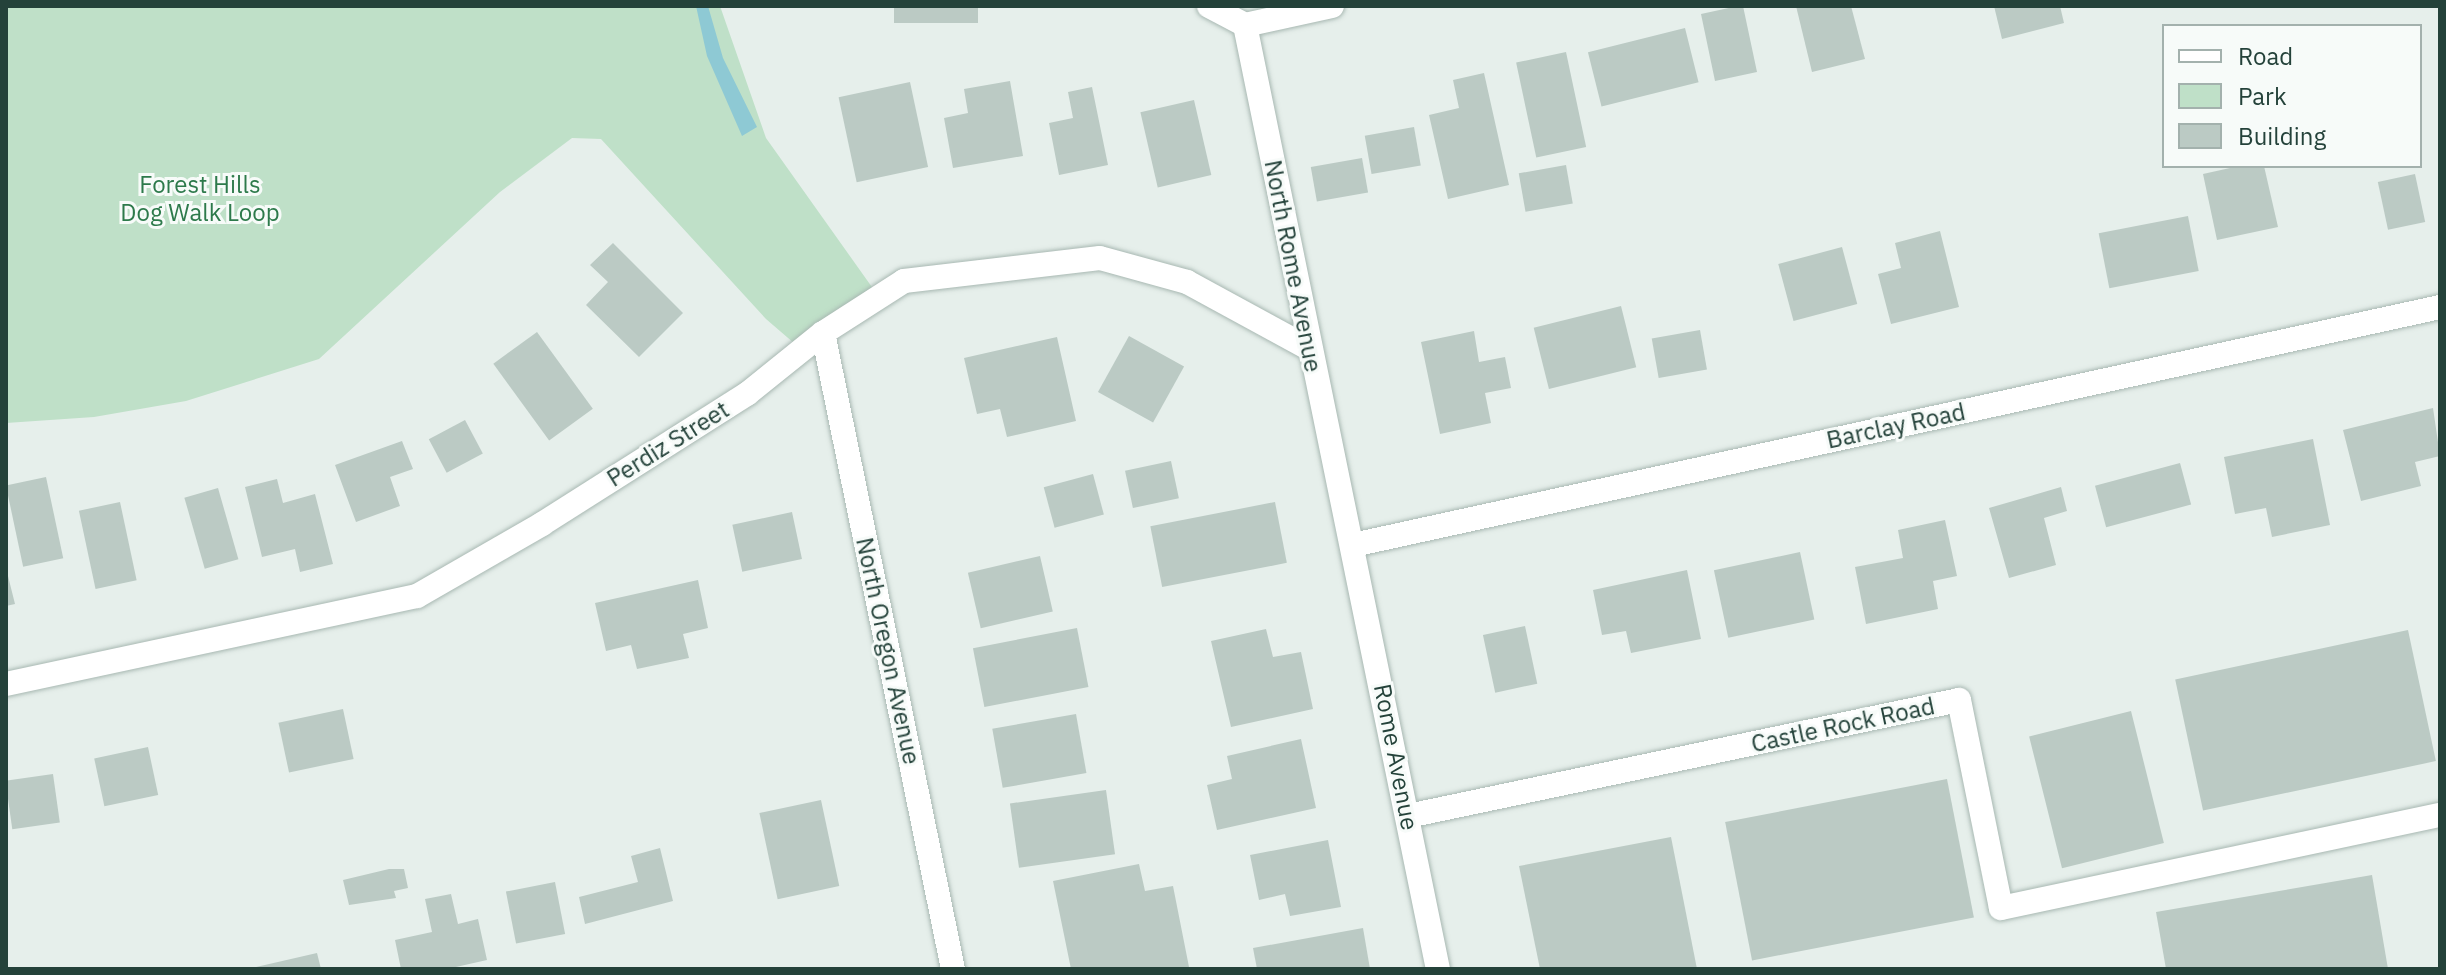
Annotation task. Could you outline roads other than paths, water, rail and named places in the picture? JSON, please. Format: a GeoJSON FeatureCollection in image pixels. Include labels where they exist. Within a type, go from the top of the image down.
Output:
{"type":"FeatureCollection","features":[{"type":"Feature","properties":{"kind":"street"},"geometry":{"type":"LineString","coordinates":[[1209,6],[1245,25],[1332,6]]}},
{"type":"Feature","properties":{"kind":"street","name":"North Rome Avenue"},"geometry":{"type":"LineString","coordinates":[[1245,25],[1308,348],[1353,545]]}},
{"type":"Feature","properties":{"kind":"street","name":"Perdiz Street"},"geometry":{"type":"LineString","coordinates":[[6,684],[417,596],[747,394],[823,333],[904,281],[1100,258],[1187,282],[1308,348]]}},
{"type":"Feature","properties":{"kind":"street","name":"Barclay Road"},"geometry":{"type":"LineString","coordinates":[[1353,545],[2440,307]]}},
{"type":"Feature","properties":{"kind":"street","name":"North Oregon Avenue"},"geometry":{"type":"LineString","coordinates":[[823,333],[953,969]]}},
{"type":"Feature","properties":{"kind":"street","name":"Rome Avenue"},"geometry":{"type":"LineString","coordinates":[[1353,545],[1438,969]]}},
{"type":"Feature","properties":{"kind":"street","name":"Castle Rock Road"},"geometry":{"type":"LineString","coordinates":[[1408,816],[1959,700],[2001,908],[2440,815]]}},
{"type":"Feature","properties":{"kind":"water"},"geometry":{"type":"Polygon","coordinates":[[[696,6],[708,6],[723,58],[757,127],[742,136],[707,56],[696,6]]]}},
{"type":"Feature","properties":{"kind":"park label","name":"Forest Hills Dog Walk Loop"},"geometry":{"type":"Point","coordinates":[200,199]}}]}
